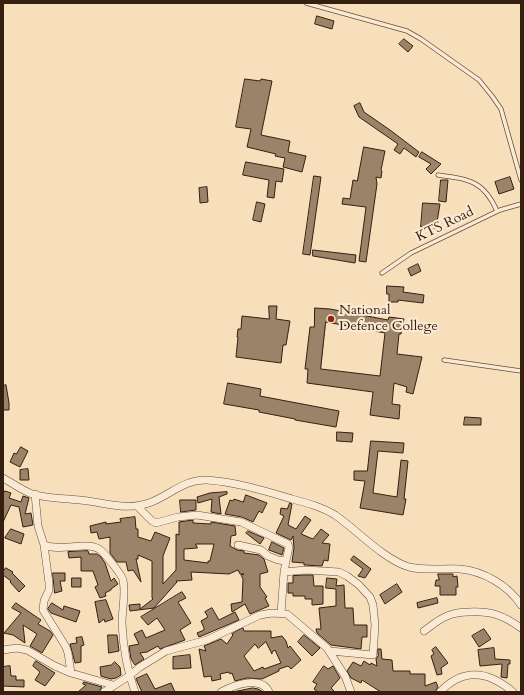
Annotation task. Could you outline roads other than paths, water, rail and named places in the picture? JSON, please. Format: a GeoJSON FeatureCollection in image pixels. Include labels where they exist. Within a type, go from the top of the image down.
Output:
{"type":"FeatureCollection","features":[{"type":"Feature","properties":{"kind":"street"},"geometry":{"type":"LineString","coordinates":[[3,478],[35,494],[49,498],[82,500],[116,506],[137,506],[149,503],[186,483],[197,480],[208,480],[258,489],[320,507],[333,514],[387,556],[402,565],[423,569],[461,569],[483,575],[506,588],[521,605]]}},
{"type":"Feature","properties":{"kind":"street"},"geometry":{"type":"LineString","coordinates":[[35,494],[38,526],[44,545],[49,583],[49,590],[44,601],[43,610],[66,647],[71,673]]}},
{"type":"Feature","properties":{"kind":"street"},"geometry":{"type":"LineString","coordinates":[[137,506],[152,522],[156,523],[178,517],[197,515],[241,522],[288,544],[289,547],[284,572],[281,613]]}},
{"type":"Feature","properties":{"kind":"street"},"geometry":{"type":"LineString","coordinates":[[238,544],[262,550],[273,558],[286,561]]}},
{"type":"Feature","properties":{"kind":"street"},"geometry":{"type":"LineString","coordinates":[[44,545],[60,548],[97,548],[103,552],[120,573],[123,584],[122,623],[124,647],[129,676],[135,692]]}},
{"type":"Feature","properties":{"kind":"street"},"geometry":{"type":"LineString","coordinates":[[284,572],[306,570],[339,572],[359,585],[370,596],[373,605],[375,625],[373,655],[330,651]]}},
{"type":"Feature","properties":{"kind":"street"},"geometry":{"type":"LineString","coordinates":[[424,631],[447,616],[457,613],[485,612],[499,615],[521,628]]}},
{"type":"Feature","properties":{"kind":"street"},"geometry":{"type":"LineString","coordinates":[[104,692],[166,651],[207,640],[260,615],[281,613],[287,614],[330,651],[345,676],[351,692]]}},
{"type":"Feature","properties":{"kind":"street"},"geometry":{"type":"LineString","coordinates":[[3,650],[17,648],[27,650],[55,666],[71,673],[113,686]]}},
{"type":"Feature","properties":{"kind":"street"},"geometry":{"type":"LineString","coordinates":[[440,692],[448,683],[467,674],[472,674],[484,676],[501,682],[513,692]]}},
{"type":"Feature","properties":{"kind":"street"},"geometry":{"type":"LineString","coordinates":[[221,692],[241,684],[256,682],[266,686],[269,692]]}},
{"type":"Feature","properties":{"kind":"lane"},"geometry":{"type":"LineString","coordinates":[[306,3],[407,31],[421,39],[479,80],[501,109],[521,180]]}},
{"type":"Feature","properties":{"kind":"lane"},"geometry":{"type":"LineString","coordinates":[[438,175],[464,180],[479,186],[487,193],[497,212]]}},
{"type":"Feature","properties":{"kind":"lane","name":"KTS Road"},"geometry":{"type":"LineString","coordinates":[[382,273],[411,253],[497,212],[521,204]]}},
{"type":"Feature","properties":{"kind":"lane"},"geometry":{"type":"LineString","coordinates":[[444,360],[521,371]]}},
{"type":"Feature","properties":{"kind":"place","name":"National Defence College"},"geometry":{"type":"Point","coordinates":[331,319]}}]}
